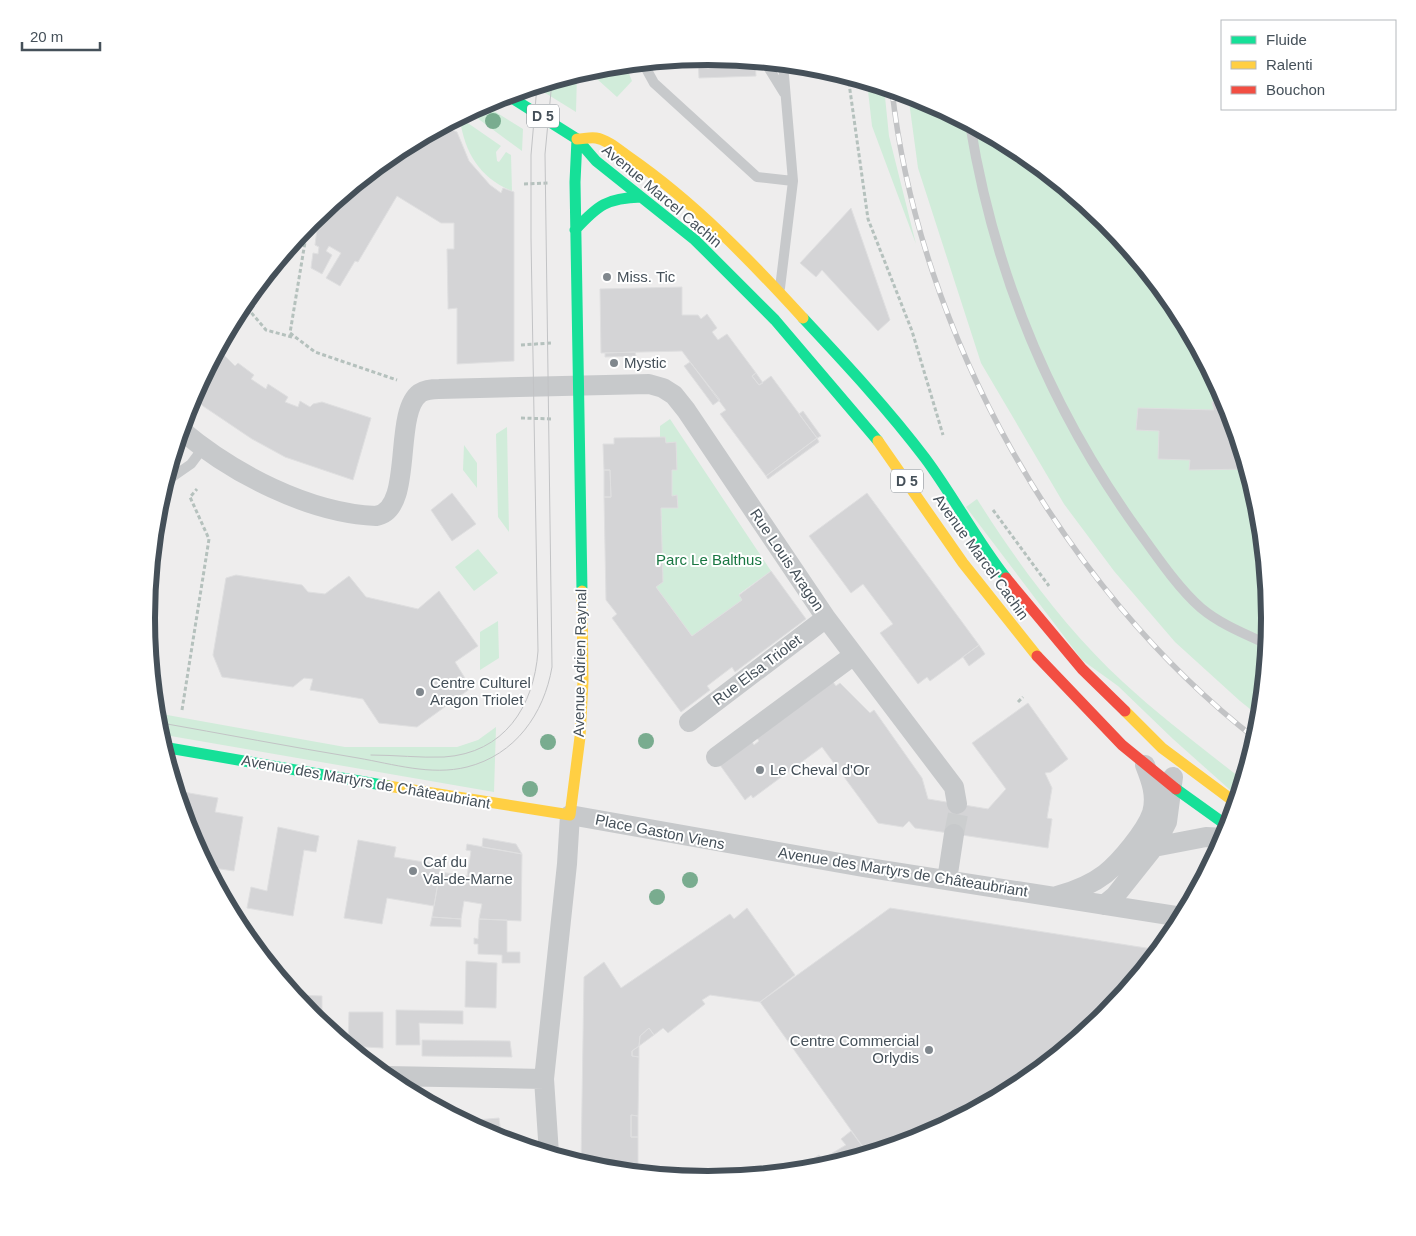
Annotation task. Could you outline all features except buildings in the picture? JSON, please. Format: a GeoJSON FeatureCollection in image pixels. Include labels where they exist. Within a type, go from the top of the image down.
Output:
{"type":"FeatureCollection","features":[{"type":"Feature","properties":{"kind":"main road","name":"Avenue Marcel Cachin"},"geometry":{"type":"LineString","coordinates":[[515,100],[577,139],[596,161],[695,240],[781,328],[885,449],[963,563],[1026,643],[1090,713],[1145,765],[1222,822]]}},
{"type":"Feature","properties":{"kind":"main road","name":"Avenue Marcel Cachin"},"geometry":{"type":"LineString","coordinates":[[577,139],[596,138],[607,142],[642,166],[694,208],[780,292],[860,379],[926,459],[982,547],[1027,606],[1099,688],[1170,754],[1231,799]]}},
{"type":"Feature","properties":{"kind":"main road","name":"Avenue Adrien Raynal"},"geometry":{"type":"LineString","coordinates":[[570,814],[580,737],[583,681],[575,230],[577,139]]}},
{"type":"Feature","properties":{"kind":"main road"},"geometry":{"type":"LineString","coordinates":[[575,230],[603,201],[641,197]]}},
{"type":"Feature","properties":{"kind":"main road","name":"Avenue des Martyrs de Châteaubriant"},"geometry":{"type":"LineString","coordinates":[[171,748],[512,807],[570,814]]}},
{"type":"Feature","properties":{"kind":"street","name":"Rue Louis Aragon"},"geometry":{"type":"LineString","coordinates":[[186,434],[203,448],[256,479],[312,503],[365,516],[382,515],[392,506],[409,412],[419,394],[439,389],[649,384],[663,388],[674,395],[686,410],[826,618],[954,787],[957,804]]}},
{"type":"Feature","properties":{"kind":"street","name":"Rue Elsa Triolet"},"geometry":{"type":"LineString","coordinates":[[689,722],[826,618]]}},
{"type":"Feature","properties":{"kind":"street"},"geometry":{"type":"LineString","coordinates":[[716,757],[854,655]]}},
{"type":"Feature","properties":{"kind":"street"},"geometry":{"type":"LineString","coordinates":[[1104,905],[1115,896],[1154,847],[1167,822],[1173,787],[1170,754]]}},
{"type":"Feature","properties":{"kind":"street","name":"Avenue des Martyrs de Châteaubriant"},"geometry":{"type":"LineString","coordinates":[[1054,896],[1069,893],[1105,874],[1143,830],[1152,813],[1153,800],[1153,785],[1145,765]]}},
{"type":"Feature","properties":{"kind":"street","name":"Place Gaston Viens"},"geometry":{"type":"LineString","coordinates":[[570,814],[751,848]]}},
{"type":"Feature","properties":{"kind":"street","name":"Avenue Adrien Raynal"},"geometry":{"type":"LineString","coordinates":[[549,1147],[544,1079],[567,864],[570,814]]}},
{"type":"Feature","properties":{"kind":"street"},"geometry":{"type":"LineString","coordinates":[[947,880],[954,834]]}},
{"type":"Feature","properties":{"kind":"street"},"geometry":{"type":"LineString","coordinates":[[1154,847],[1206,837],[1216,838]]}},
{"type":"Feature","properties":{"kind":"street","name":"Avenue des Martyrs de Châteaubriant"},"geometry":{"type":"LineString","coordinates":[[751,848],[1174,916]]}},
{"type":"Feature","properties":{"kind":"street"},"geometry":{"type":"LineString","coordinates":[[399,1076],[544,1079]]}},
{"type":"Feature","properties":{"kind":"lane"},"geometry":{"type":"LineString","coordinates":[[646,69],[654,83],[757,177],[793,181]]}},
{"type":"Feature","properties":{"kind":"lane"},"geometry":{"type":"LineString","coordinates":[[770,69],[784,94]]}},
{"type":"Feature","properties":{"kind":"lane"},"geometry":{"type":"LineString","coordinates":[[780,292],[793,181],[790,126],[784,94],[783,71]]}},
{"type":"Feature","properties":{"kind":"lane"},"geometry":{"type":"LineString","coordinates":[[971,132],[996,246],[1018,310],[1073,430],[1105,485],[1154,552],[1201,608],[1234,629],[1260,641]]}},
{"type":"Feature","properties":{"kind":"lane"},"geometry":{"type":"LineString","coordinates":[[174,476],[192,464],[203,448]]}},
{"type":"Feature","properties":{"kind":"path"},"geometry":{"type":"LineString","coordinates":[[849,84],[868,219],[912,331],[943,436]]}},
{"type":"Feature","properties":{"kind":"path"},"geometry":{"type":"LineString","coordinates":[[524,184],[553,182]]}},
{"type":"Feature","properties":{"kind":"path"},"geometry":{"type":"LineString","coordinates":[[293,338],[290,328],[305,239]]}},
{"type":"Feature","properties":{"kind":"path"},"geometry":{"type":"LineString","coordinates":[[249,309],[266,330],[293,338],[316,352],[396,380]]}},
{"type":"Feature","properties":{"kind":"path"},"geometry":{"type":"LineString","coordinates":[[521,345],[555,343]]}},
{"type":"Feature","properties":{"kind":"path"},"geometry":{"type":"LineString","coordinates":[[521,418],[557,419]]}},
{"type":"Feature","properties":{"kind":"path"},"geometry":{"type":"LineString","coordinates":[[182,710],[209,539],[190,497],[197,489]]}},
{"type":"Feature","properties":{"kind":"path"},"geometry":{"type":"LineString","coordinates":[[992,508],[1055,594]]}},
{"type":"Feature","properties":{"kind":"path"},"geometry":{"type":"LineString","coordinates":[[1018,702],[1023,697]]}},
{"type":"Feature","properties":{"kind":"green space"},"geometry":{"type":"Polygon","coordinates":[[[628,71],[632,81],[617,97],[597,79],[597,77],[628,71]]]}},
{"type":"Feature","properties":{"kind":"green space"},"geometry":{"type":"Polygon","coordinates":[[[577,81],[576,112],[542,91],[577,81]]]}},
{"type":"Feature","properties":{"kind":"green space"},"geometry":{"type":"Polygon","coordinates":[[[868,89],[885,94],[889,136],[916,244],[872,126],[868,89]]]}},
{"type":"Feature","properties":{"kind":"green space"},"geometry":{"type":"Polygon","coordinates":[[[909,103],[953,122],[984,139],[1045,179],[1073,202],[1124,253],[1168,311],[1204,373],[1219,406],[1232,440],[1250,510],[1260,582],[1261,618],[1260,654],[1252,711],[1175,642],[1114,571],[1064,504],[981,363],[918,168],[909,103]]]}},
{"type":"Feature","properties":{"kind":"green space"},"geometry":{"type":"Polygon","coordinates":[[[491,109],[523,129],[522,151],[475,116],[491,109]]]}},
{"type":"Feature","properties":{"kind":"green space"},"geometry":{"type":"Polygon","coordinates":[[[465,121],[501,146],[496,152],[497,161],[499,162],[506,152],[511,155],[512,191],[501,186],[483,172],[470,154],[461,123],[465,121]]]}},
{"type":"Feature","properties":{"kind":"green space","name":"Parc Le Balthus"},"geometry":{"type":"Polygon","coordinates":[[[670,419],[771,571],[739,594],[742,600],[692,636],[656,587],[661,508],[678,508],[677,496],[672,496],[672,470],[677,470],[676,442],[666,443],[665,437],[660,437],[660,426],[670,419]]]}},
{"type":"Feature","properties":{"kind":"green space"},"geometry":{"type":"Polygon","coordinates":[[[507,427],[509,532],[498,517],[496,434],[507,427]]]}},
{"type":"Feature","properties":{"kind":"green space"},"geometry":{"type":"Polygon","coordinates":[[[464,445],[477,463],[477,488],[463,470],[464,445]]]}},
{"type":"Feature","properties":{"kind":"green space"},"geometry":{"type":"Polygon","coordinates":[[[977,499],[1009,548],[1044,595],[1102,662],[1152,708],[1238,776],[1233,793],[1173,739],[1118,686],[1082,660],[966,507],[977,499]]]}},
{"type":"Feature","properties":{"kind":"green space"},"geometry":{"type":"Polygon","coordinates":[[[478,549],[498,573],[474,591],[455,567],[478,549]]]}},
{"type":"Feature","properties":{"kind":"green space"},"geometry":{"type":"Polygon","coordinates":[[[498,621],[499,658],[480,670],[480,632],[498,621]]]}},
{"type":"Feature","properties":{"kind":"green space"},"geometry":{"type":"Polygon","coordinates":[[[164,714],[345,747],[457,747],[478,740],[496,727],[494,792],[168,736],[164,714]]]}},
{"type":"Feature","properties":{"kind":"tunnel"},"geometry":{"type":"LineString","coordinates":[[954,834],[958,814],[957,804]]}},
{"type":"Feature","properties":{"kind":"tram line"},"geometry":{"type":"LineString","coordinates":[[166,724],[398,766],[440,770],[467,767],[499,753],[513,742],[534,716],[542,701],[552,667],[545,154],[551,88]]}},
{"type":"Feature","properties":{"kind":"tram line"},"geometry":{"type":"LineString","coordinates":[[371,755],[444,757],[465,754],[483,747],[512,724],[530,691],[535,671],[538,651],[531,155],[536,92]]}},
{"type":"Feature","properties":{"kind":"railway"},"geometry":{"type":"LineString","coordinates":[[893,97],[907,182],[933,273],[968,363],[1011,449],[1063,532],[1121,608],[1186,678],[1249,732]]}},
{"type":"Feature","properties":{"kind":"traffic: fast"},"geometry":{"type":"LineString","coordinates":[[515,100],[577,139],[596,161],[695,240],[775,320],[878,441]]}},
{"type":"Feature","properties":{"kind":"traffic: fast"},"geometry":{"type":"LineString","coordinates":[[577,139],[575,182],[582,591]]}},
{"type":"Feature","properties":{"kind":"traffic: fast"},"geometry":{"type":"LineString","coordinates":[[575,230],[590,214],[604,204],[620,199],[641,197]]}},
{"type":"Feature","properties":{"kind":"traffic: fast"},"geometry":{"type":"LineString","coordinates":[[803,318],[866,386],[911,440],[936,473],[1006,578]]}},
{"type":"Feature","properties":{"kind":"traffic: fast"},"geometry":{"type":"LineString","coordinates":[[171,748],[388,786]]}},
{"type":"Feature","properties":{"kind":"traffic: fast"},"geometry":{"type":"LineString","coordinates":[[1176,789],[1222,822]]}},
{"type":"Feature","properties":{"kind":"traffic: slow"},"geometry":{"type":"LineString","coordinates":[[577,139],[594,138],[605,141],[653,174],[699,212],[763,275],[803,318]]}},
{"type":"Feature","properties":{"kind":"traffic: slow"},"geometry":{"type":"LineString","coordinates":[[878,441],[963,563],[1037,656]]}},
{"type":"Feature","properties":{"kind":"traffic: slow"},"geometry":{"type":"LineString","coordinates":[[388,786],[570,815],[580,737],[583,681],[582,591]]}},
{"type":"Feature","properties":{"kind":"traffic: slow"},"geometry":{"type":"LineString","coordinates":[[1125,711],[1162,748],[1231,799]]}},
{"type":"Feature","properties":{"kind":"traffic: jam"},"geometry":{"type":"LineString","coordinates":[[1006,578],[1082,669],[1125,711]]}},
{"type":"Feature","properties":{"kind":"traffic: jam"},"geometry":{"type":"LineString","coordinates":[[1037,656],[1122,745],[1176,789]]}},
{"type":"Feature","properties":{"kind":"place","name":"Miss. Tic"},"geometry":{"type":"Point","coordinates":[607,277]}},
{"type":"Feature","properties":{"kind":"place","name":"Mystic"},"geometry":{"type":"Point","coordinates":[614,363]}},
{"type":"Feature","properties":{"kind":"place","name":"Centre Culturel Aragon Triolet"},"geometry":{"type":"Point","coordinates":[420,692]}},
{"type":"Feature","properties":{"kind":"place","name":"Le Cheval d'Or"},"geometry":{"type":"Point","coordinates":[760,770]}},
{"type":"Feature","properties":{"kind":"place","name":"Caf du Val-de-Marne"},"geometry":{"type":"Point","coordinates":[413,871]}},
{"type":"Feature","properties":{"kind":"place","name":"Centre Commercial Orlydis"},"geometry":{"type":"Point","coordinates":[929,1050]}}]}
